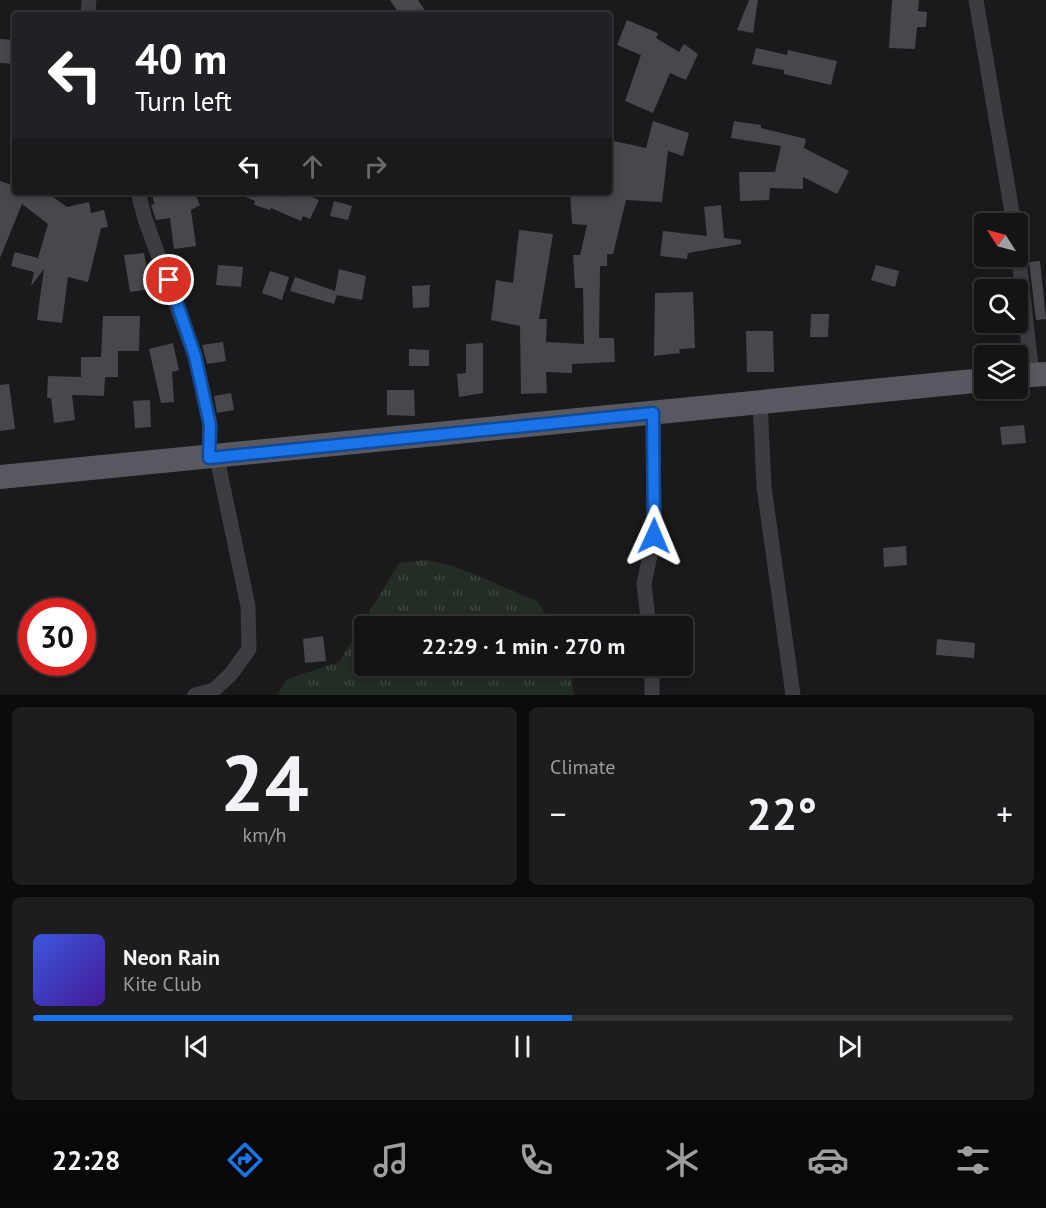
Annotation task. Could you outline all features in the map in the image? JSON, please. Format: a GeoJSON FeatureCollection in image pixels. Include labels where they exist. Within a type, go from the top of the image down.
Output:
{"type":"FeatureCollection","features":[{"type":"Feature","properties":{"kind":"main road"},"geometry":{"type":"LineString","coordinates":[[0,477],[213,458],[974,381]]}},
{"type":"Feature","properties":{"kind":"street"},"geometry":{"type":"LineString","coordinates":[[976,0],[1012,213]]}},
{"type":"Feature","properties":{"kind":"street"},"geometry":{"type":"LineString","coordinates":[[139,195],[145,219],[195,356],[210,425],[213,458],[248,606],[249,649],[231,674],[214,690],[195,695]]}},
{"type":"Feature","properties":{"kind":"street"},"geometry":{"type":"LineString","coordinates":[[1020,267],[1032,375]]}},
{"type":"Feature","properties":{"kind":"street"},"geometry":{"type":"LineString","coordinates":[[760,402],[764,487],[793,695]]}},
{"type":"Feature","properties":{"kind":"street"},"geometry":{"type":"LineString","coordinates":[[648,616],[644,584],[654,536],[653,413]]}},
{"type":"Feature","properties":{"kind":"street"},"geometry":{"type":"LineString","coordinates":[[652,676],[652,695]]}},
{"type":"Feature","properties":{"kind":"green space"},"geometry":{"type":"Polygon","coordinates":[[[426,560],[454,566],[537,601],[547,616],[367,616],[399,563],[426,560]]]}},
{"type":"Feature","properties":{"kind":"green space"},"geometry":{"type":"Polygon","coordinates":[[[354,637],[354,676],[571,676],[574,695],[277,695],[287,679],[339,662],[354,637]]]}},
{"type":"Feature","properties":{"kind":"building"},"geometry":{"type":"Polygon","coordinates":[[[390,0],[418,0],[426,12],[398,12],[390,0]]]}},
{"type":"Feature","properties":{"kind":"building"},"geometry":{"type":"Polygon","coordinates":[[[749,0],[758,0],[753,33],[737,30],[749,0]]]}},
{"type":"Feature","properties":{"kind":"building"},"geometry":{"type":"Polygon","coordinates":[[[892,0],[919,0],[918,11],[927,12],[926,27],[917,27],[915,49],[889,48],[892,0]]]}},
{"type":"Feature","properties":{"kind":"building"},"geometry":{"type":"Polygon","coordinates":[[[627,20],[658,33],[656,38],[679,52],[684,44],[698,54],[686,80],[670,73],[653,113],[625,101],[641,55],[617,45],[627,20]]]}},
{"type":"Feature","properties":{"kind":"building"},"geometry":{"type":"Polygon","coordinates":[[[0,39],[12,40],[12,64],[0,63],[0,39]]]}},
{"type":"Feature","properties":{"kind":"building"},"geometry":{"type":"Polygon","coordinates":[[[756,48],[787,55],[788,50],[837,61],[831,85],[784,74],[784,70],[752,64],[756,48]]]}},
{"type":"Feature","properties":{"kind":"building"},"geometry":{"type":"Polygon","coordinates":[[[653,121],[689,133],[683,156],[668,151],[662,202],[626,200],[613,254],[607,254],[607,266],[600,266],[599,338],[614,338],[615,362],[572,364],[572,373],[546,372],[547,393],[521,394],[520,326],[491,320],[496,280],[513,283],[519,230],[553,234],[539,319],[547,319],[546,342],[584,344],[583,288],[575,288],[573,255],[580,255],[587,225],[572,224],[570,195],[612,195],[612,141],[646,148],[653,121]]]}},
{"type":"Feature","properties":{"kind":"building"},"geometry":{"type":"Polygon","coordinates":[[[734,121],[761,125],[761,128],[806,139],[804,148],[849,171],[837,194],[803,177],[803,189],[770,188],[769,200],[740,201],[739,172],[775,172],[781,146],[731,138],[734,121]]]}},
{"type":"Feature","properties":{"kind":"building"},"geometry":{"type":"Polygon","coordinates":[[[0,181],[12,185],[12,195],[50,195],[67,207],[89,202],[91,213],[104,210],[108,227],[101,228],[88,282],[68,277],[62,323],[37,320],[44,269],[31,286],[34,272],[11,266],[15,252],[38,258],[48,224],[22,204],[0,258],[0,181]]]}},
{"type":"Feature","properties":{"kind":"building"},"geometry":{"type":"Polygon","coordinates":[[[152,195],[195,195],[200,205],[191,210],[196,246],[174,249],[170,218],[156,220],[151,205],[154,204],[152,195]]]}},
{"type":"Feature","properties":{"kind":"building"},"geometry":{"type":"Polygon","coordinates":[[[241,195],[281,195],[286,198],[288,195],[307,195],[319,200],[310,219],[303,216],[301,221],[271,208],[270,210],[254,205],[255,201],[241,195]]]}},
{"type":"Feature","properties":{"kind":"building"},"geometry":{"type":"Polygon","coordinates":[[[334,201],[352,206],[348,220],[330,216],[334,201]]]}},
{"type":"Feature","properties":{"kind":"building"},"geometry":{"type":"Polygon","coordinates":[[[721,205],[724,238],[741,240],[741,244],[688,253],[687,259],[660,256],[663,231],[707,236],[704,207],[721,205]]]}},
{"type":"Feature","properties":{"kind":"building"},"geometry":{"type":"Polygon","coordinates":[[[144,253],[151,289],[130,292],[124,255],[144,253]]]}},
{"type":"Feature","properties":{"kind":"building"},"geometry":{"type":"Polygon","coordinates":[[[1040,261],[1046,319],[1036,320],[1029,262],[1040,261]]]}},
{"type":"Feature","properties":{"kind":"building"},"geometry":{"type":"Polygon","coordinates":[[[218,265],[243,267],[241,287],[216,285],[218,265]]]}},
{"type":"Feature","properties":{"kind":"building"},"geometry":{"type":"Polygon","coordinates":[[[876,265],[899,271],[895,287],[871,280],[876,265]]]}},
{"type":"Feature","properties":{"kind":"building"},"geometry":{"type":"Polygon","coordinates":[[[339,269],[366,276],[362,300],[337,295],[334,304],[290,291],[295,277],[335,291],[339,269]]]}},
{"type":"Feature","properties":{"kind":"building"},"geometry":{"type":"Polygon","coordinates":[[[270,271],[289,277],[282,300],[262,293],[270,271]]]}},
{"type":"Feature","properties":{"kind":"building"},"geometry":{"type":"Polygon","coordinates":[[[430,285],[429,307],[413,308],[412,286],[430,285]]]}},
{"type":"Feature","properties":{"kind":"building"},"geometry":{"type":"Polygon","coordinates":[[[693,292],[695,348],[679,349],[680,353],[654,356],[655,293],[693,292]]]}},
{"type":"Feature","properties":{"kind":"building"},"geometry":{"type":"Polygon","coordinates":[[[811,314],[829,314],[828,337],[810,337],[811,314]]]}},
{"type":"Feature","properties":{"kind":"building"},"geometry":{"type":"Polygon","coordinates":[[[103,316],[140,316],[139,351],[118,351],[118,377],[105,377],[104,396],[72,395],[75,420],[54,423],[51,398],[47,398],[48,376],[81,377],[81,357],[101,357],[103,316]]]}},
{"type":"Feature","properties":{"kind":"building"},"geometry":{"type":"Polygon","coordinates":[[[746,331],[773,331],[774,372],[747,372],[746,331]]]}},
{"type":"Feature","properties":{"kind":"building"},"geometry":{"type":"Polygon","coordinates":[[[223,342],[226,361],[207,364],[202,345],[223,342]]]}},
{"type":"Feature","properties":{"kind":"building"},"geometry":{"type":"Polygon","coordinates":[[[173,343],[179,370],[172,372],[174,402],[161,403],[149,349],[173,343]]]}},
{"type":"Feature","properties":{"kind":"building"},"geometry":{"type":"Polygon","coordinates":[[[483,343],[483,393],[459,397],[457,374],[466,373],[466,344],[483,343]]]}},
{"type":"Feature","properties":{"kind":"building"},"geometry":{"type":"Polygon","coordinates":[[[409,349],[429,350],[429,366],[409,366],[409,349]]]}},
{"type":"Feature","properties":{"kind":"building"},"geometry":{"type":"Polygon","coordinates":[[[9,384],[15,429],[0,431],[0,385],[9,384]]]}},
{"type":"Feature","properties":{"kind":"building"},"geometry":{"type":"Polygon","coordinates":[[[387,390],[414,390],[415,416],[387,415],[387,390]]]}},
{"type":"Feature","properties":{"kind":"building"},"geometry":{"type":"Polygon","coordinates":[[[231,393],[234,410],[217,413],[214,396],[231,393]]]}},
{"type":"Feature","properties":{"kind":"building"},"geometry":{"type":"Polygon","coordinates":[[[150,400],[151,427],[135,428],[133,401],[150,400]]]}},
{"type":"Feature","properties":{"kind":"building"},"geometry":{"type":"Polygon","coordinates":[[[1024,425],[1026,443],[1002,445],[1000,427],[1024,425]]]}},
{"type":"Feature","properties":{"kind":"building"},"geometry":{"type":"Polygon","coordinates":[[[906,546],[907,565],[884,567],[883,548],[906,546]]]}},
{"type":"Feature","properties":{"kind":"building"},"geometry":{"type":"Polygon","coordinates":[[[323,636],[326,661],[305,663],[303,639],[323,636]]]}},
{"type":"Feature","properties":{"kind":"building"},"geometry":{"type":"Polygon","coordinates":[[[937,639],[975,643],[974,658],[936,655],[937,639]]]}},
{"type":"Feature","properties":{"kind":"route"},"geometry":{"type":"LineString","coordinates":[[169,280],[195,356],[210,425],[209,458],[653,413],[654,536]]}}]}
